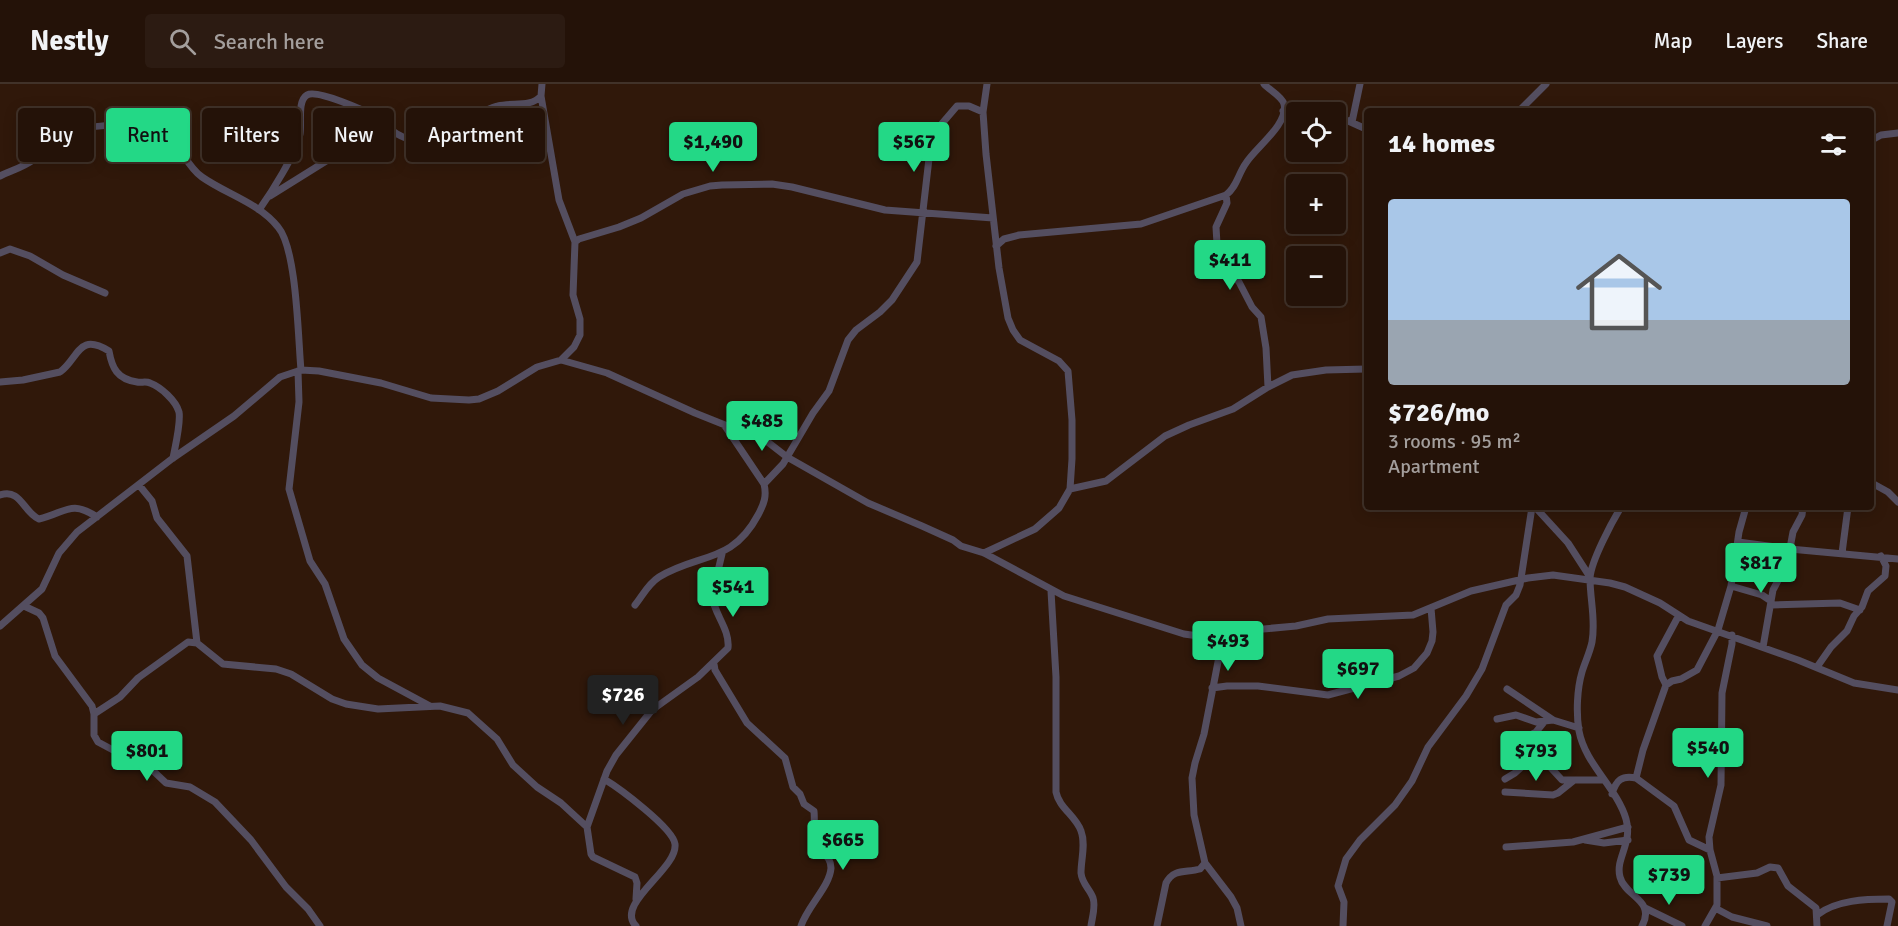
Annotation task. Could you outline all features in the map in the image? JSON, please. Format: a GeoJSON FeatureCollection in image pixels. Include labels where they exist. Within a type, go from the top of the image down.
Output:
{"type":"FeatureCollection","features":[{"type":"Feature","properties":{"kind":"street"},"geometry":{"type":"LineString","coordinates":[[0,626],[42,589],[59,553],[68,540],[173,459],[234,416],[280,377],[299,371],[357,378],[431,398],[479,399],[498,391],[537,367],[561,360],[574,347],[580,335],[580,319],[573,295],[575,242],[559,200],[541,96],[542,84]]}},
{"type":"Feature","properties":{"kind":"street"},"geometry":{"type":"LineString","coordinates":[[984,553],[1042,524],[1059,508],[1070,489],[1072,420],[1069,374],[1062,363],[1024,344],[1012,330],[1006,311],[996,246],[983,112],[987,84]]}},
{"type":"Feature","properties":{"kind":"street"},"geometry":{"type":"LineString","coordinates":[[996,246],[1004,239],[1019,235],[1141,224],[1226,195],[1234,186],[1248,159],[1277,127],[1283,111],[1282,101],[1264,84]]}},
{"type":"Feature","properties":{"kind":"street"},"geometry":{"type":"LineString","coordinates":[[1352,122],[1360,84]]}},
{"type":"Feature","properties":{"kind":"street"},"geometry":{"type":"LineString","coordinates":[[1522,108],[1546,84]]}},
{"type":"Feature","properties":{"kind":"street"},"geometry":{"type":"LineString","coordinates":[[259,210],[298,140],[302,103],[305,96],[316,93],[352,108]]}},
{"type":"Feature","properties":{"kind":"street"},"geometry":{"type":"LineString","coordinates":[[394,132],[400,136],[419,139],[448,130],[494,106],[532,103],[541,96]]}},
{"type":"Feature","properties":{"kind":"street"},"geometry":{"type":"LineString","coordinates":[[764,484],[779,469],[829,392],[848,340],[856,330],[892,300],[917,262],[930,150],[939,127],[957,106],[969,106],[983,112]]}},
{"type":"Feature","properties":{"kind":"street"},"geometry":{"type":"LineString","coordinates":[[1346,120],[1364,128]]}},
{"type":"Feature","properties":{"kind":"street"},"geometry":{"type":"LineString","coordinates":[[0,176],[31,162],[57,138],[82,130],[129,124],[166,134],[173,140],[190,166],[203,177],[259,210],[278,226],[284,235],[288,249],[295,290],[299,371],[299,402],[289,489],[310,561],[325,584],[344,639],[362,665],[378,678],[430,706]]}},
{"type":"Feature","properties":{"kind":"street"},"geometry":{"type":"LineString","coordinates":[[1874,133],[1881,135]]}},
{"type":"Feature","properties":{"kind":"street"},"geometry":{"type":"LineString","coordinates":[[1874,139],[1881,135],[1898,133]]}},
{"type":"Feature","properties":{"kind":"street"},"geometry":{"type":"LineString","coordinates":[[267,197],[324,162]]}},
{"type":"Feature","properties":{"kind":"street"},"geometry":{"type":"LineString","coordinates":[[575,242],[640,218],[683,194],[722,185],[781,185],[863,206],[924,214],[938,213],[993,218]]}},
{"type":"Feature","properties":{"kind":"street"},"geometry":{"type":"LineString","coordinates":[[1226,195],[1227,202],[1216,227],[1216,244],[1226,266],[1261,317],[1266,348],[1268,387]]}},
{"type":"Feature","properties":{"kind":"street"},"geometry":{"type":"LineString","coordinates":[[0,253],[10,249],[30,256],[63,275],[105,293]]}},
{"type":"Feature","properties":{"kind":"street"},"geometry":{"type":"LineString","coordinates":[[0,382],[23,380],[60,372],[80,348],[92,343],[99,344],[109,351],[111,367],[116,372],[129,380],[151,383],[171,398],[176,405],[179,415],[173,459]]}},
{"type":"Feature","properties":{"kind":"street"},"geometry":{"type":"LineString","coordinates":[[561,360],[608,373],[724,425],[763,437],[787,457],[868,503],[922,525],[961,546],[984,553],[1050,591],[1081,603],[1109,609],[1184,634],[1197,637],[1223,636],[1242,631],[1296,626],[1328,619],[1413,615],[1471,591],[1546,575],[1591,579],[1625,587],[1660,603],[1688,621],[1818,667],[1854,683],[1898,690]]}},
{"type":"Feature","properties":{"kind":"street"},"geometry":{"type":"LineString","coordinates":[[1070,489],[1106,481],[1165,436],[1233,409],[1292,375],[1334,369],[1364,369]]}},
{"type":"Feature","properties":{"kind":"street"},"geometry":{"type":"LineString","coordinates":[[634,605],[658,577],[722,554],[751,529],[765,498],[764,484],[724,425]]}},
{"type":"Feature","properties":{"kind":"street"},"geometry":{"type":"LineString","coordinates":[[1874,484],[1898,501]]}},
{"type":"Feature","properties":{"kind":"street"},"geometry":{"type":"LineString","coordinates":[[139,485],[152,501],[157,518],[187,556],[197,643]]}},
{"type":"Feature","properties":{"kind":"street"},"geometry":{"type":"LineString","coordinates":[[0,495],[16,495],[28,511],[39,519],[76,507],[83,508],[97,517]]}},
{"type":"Feature","properties":{"kind":"street"},"geometry":{"type":"LineString","coordinates":[[1343,926],[1344,902],[1338,886],[1346,859],[1360,840],[1395,805],[1418,772],[1428,747],[1467,696],[1482,669],[1506,606],[1516,595],[1521,580],[1533,510]]}},
{"type":"Feature","properties":{"kind":"street"},"geometry":{"type":"LineString","coordinates":[[1536,510],[1568,543],[1591,579]]}},
{"type":"Feature","properties":{"kind":"street"},"geometry":{"type":"LineString","coordinates":[[1620,510],[1599,551],[1591,579],[1594,629],[1579,686],[1579,728],[1588,754],[1623,811],[1628,828],[1628,840],[1620,863],[1620,876],[1626,887],[1645,908],[1682,926]]}},
{"type":"Feature","properties":{"kind":"street"},"geometry":{"type":"LineString","coordinates":[[1636,778],[1641,756],[1666,685],[1697,670],[1718,630],[1731,586],[1745,510]]}},
{"type":"Feature","properties":{"kind":"street"},"geometry":{"type":"LineString","coordinates":[[1763,647],[1775,585],[1786,564],[1795,526],[1803,510]]}},
{"type":"Feature","properties":{"kind":"street"},"geometry":{"type":"LineString","coordinates":[[1842,553],[1848,510]]}},
{"type":"Feature","properties":{"kind":"street"},"geometry":{"type":"LineString","coordinates":[[1738,542],[1898,559]]}},
{"type":"Feature","properties":{"kind":"street"},"geometry":{"type":"LineString","coordinates":[[635,926],[631,921],[631,915],[638,883],[635,878],[593,857],[587,827],[604,779],[616,755],[652,710],[688,686],[727,650],[729,645],[727,634],[712,596],[722,554]]}},
{"type":"Feature","properties":{"kind":"street"},"geometry":{"type":"LineString","coordinates":[[1818,667],[1831,647],[1848,631],[1868,591],[1885,576],[1886,566],[1881,556]]}},
{"type":"Feature","properties":{"kind":"street"},"geometry":{"type":"LineString","coordinates":[[1731,586],[1768,597],[1771,603]]}},
{"type":"Feature","properties":{"kind":"street"},"geometry":{"type":"LineString","coordinates":[[1050,591],[1056,677],[1056,792],[1059,802],[1076,821],[1083,838],[1081,874],[1084,885],[1093,896],[1094,901],[1091,926]]}},
{"type":"Feature","properties":{"kind":"street"},"geometry":{"type":"LineString","coordinates":[[1771,603],[1840,603],[1860,610]]}},
{"type":"Feature","properties":{"kind":"street"},"geometry":{"type":"LineString","coordinates":[[24,606],[39,613],[43,618],[55,657],[88,700],[94,714],[94,735],[98,742],[147,765],[165,783],[190,786],[215,802],[251,840],[286,887],[308,909],[320,926]]}},
{"type":"Feature","properties":{"kind":"street"},"geometry":{"type":"LineString","coordinates":[[1212,688],[1258,686],[1328,695],[1399,676],[1414,668],[1427,653],[1433,632],[1431,608]]}},
{"type":"Feature","properties":{"kind":"street"},"geometry":{"type":"LineString","coordinates":[[1666,685],[1657,656],[1679,615]]}},
{"type":"Feature","properties":{"kind":"street"},"geometry":{"type":"LineString","coordinates":[[1705,926],[1717,909],[1717,878],[1709,837],[1721,785],[1722,693],[1732,635]]}},
{"type":"Feature","properties":{"kind":"street"},"geometry":{"type":"LineString","coordinates":[[1223,636],[1204,734],[1192,778],[1194,815],[1205,863],[1232,897],[1241,926]]}},
{"type":"Feature","properties":{"kind":"street"},"geometry":{"type":"LineString","coordinates":[[94,714],[120,696],[138,678],[188,642],[197,643],[223,664],[276,669],[291,674],[332,699],[346,704],[378,709],[440,706],[468,713],[497,739],[510,761],[521,772],[541,790],[571,811],[587,827]]}},
{"type":"Feature","properties":{"kind":"street"},"geometry":{"type":"LineString","coordinates":[[714,664],[715,670],[747,723],[785,758],[793,787],[800,794],[804,804],[814,811],[817,842],[829,858],[831,869],[828,879],[809,908],[801,926]]}},
{"type":"Feature","properties":{"kind":"street"},"geometry":{"type":"LineString","coordinates":[[1507,689],[1553,720],[1579,728]]}},
{"type":"Feature","properties":{"kind":"street"},"geometry":{"type":"LineString","coordinates":[[1497,719],[1516,715],[1527,720],[1544,722],[1553,720]]}},
{"type":"Feature","properties":{"kind":"street"},"geometry":{"type":"LineString","coordinates":[[1517,742],[1536,732],[1544,722]]}},
{"type":"Feature","properties":{"kind":"street"},"geometry":{"type":"LineString","coordinates":[[1506,735],[1545,761],[1559,778],[1572,781],[1604,780]]}},
{"type":"Feature","properties":{"kind":"street"},"geometry":{"type":"LineString","coordinates":[[1505,779],[1536,754]]}},
{"type":"Feature","properties":{"kind":"street"},"geometry":{"type":"LineString","coordinates":[[1612,794],[1620,778],[1636,778],[1674,806],[1687,838],[1710,850]]}},
{"type":"Feature","properties":{"kind":"street"},"geometry":{"type":"LineString","coordinates":[[604,779],[638,803],[675,842],[675,848],[661,871],[648,889],[636,899]]}},
{"type":"Feature","properties":{"kind":"street"},"geometry":{"type":"LineString","coordinates":[[1505,792],[1553,795],[1572,781]]}},
{"type":"Feature","properties":{"kind":"street"},"geometry":{"type":"LineString","coordinates":[[1506,847],[1582,840],[1628,828]]}},
{"type":"Feature","properties":{"kind":"street"},"geometry":{"type":"LineString","coordinates":[[1582,840],[1604,843],[1628,840]]}},
{"type":"Feature","properties":{"kind":"street"},"geometry":{"type":"LineString","coordinates":[[1157,926],[1169,878],[1174,873],[1200,869],[1205,863]]}},
{"type":"Feature","properties":{"kind":"street"},"geometry":{"type":"LineString","coordinates":[[1717,878],[1756,873],[1770,867],[1778,868],[1784,882],[1815,907],[1817,926]]}},
{"type":"Feature","properties":{"kind":"street"},"geometry":{"type":"LineString","coordinates":[[1817,915],[1853,901],[1889,899],[1892,902],[1887,926]]}},
{"type":"Feature","properties":{"kind":"street"},"geometry":{"type":"LineString","coordinates":[[1642,926],[1646,915],[1645,908]]}},
{"type":"Feature","properties":{"kind":"street"},"geometry":{"type":"LineString","coordinates":[[1717,909],[1732,917],[1767,926]]}}]}
